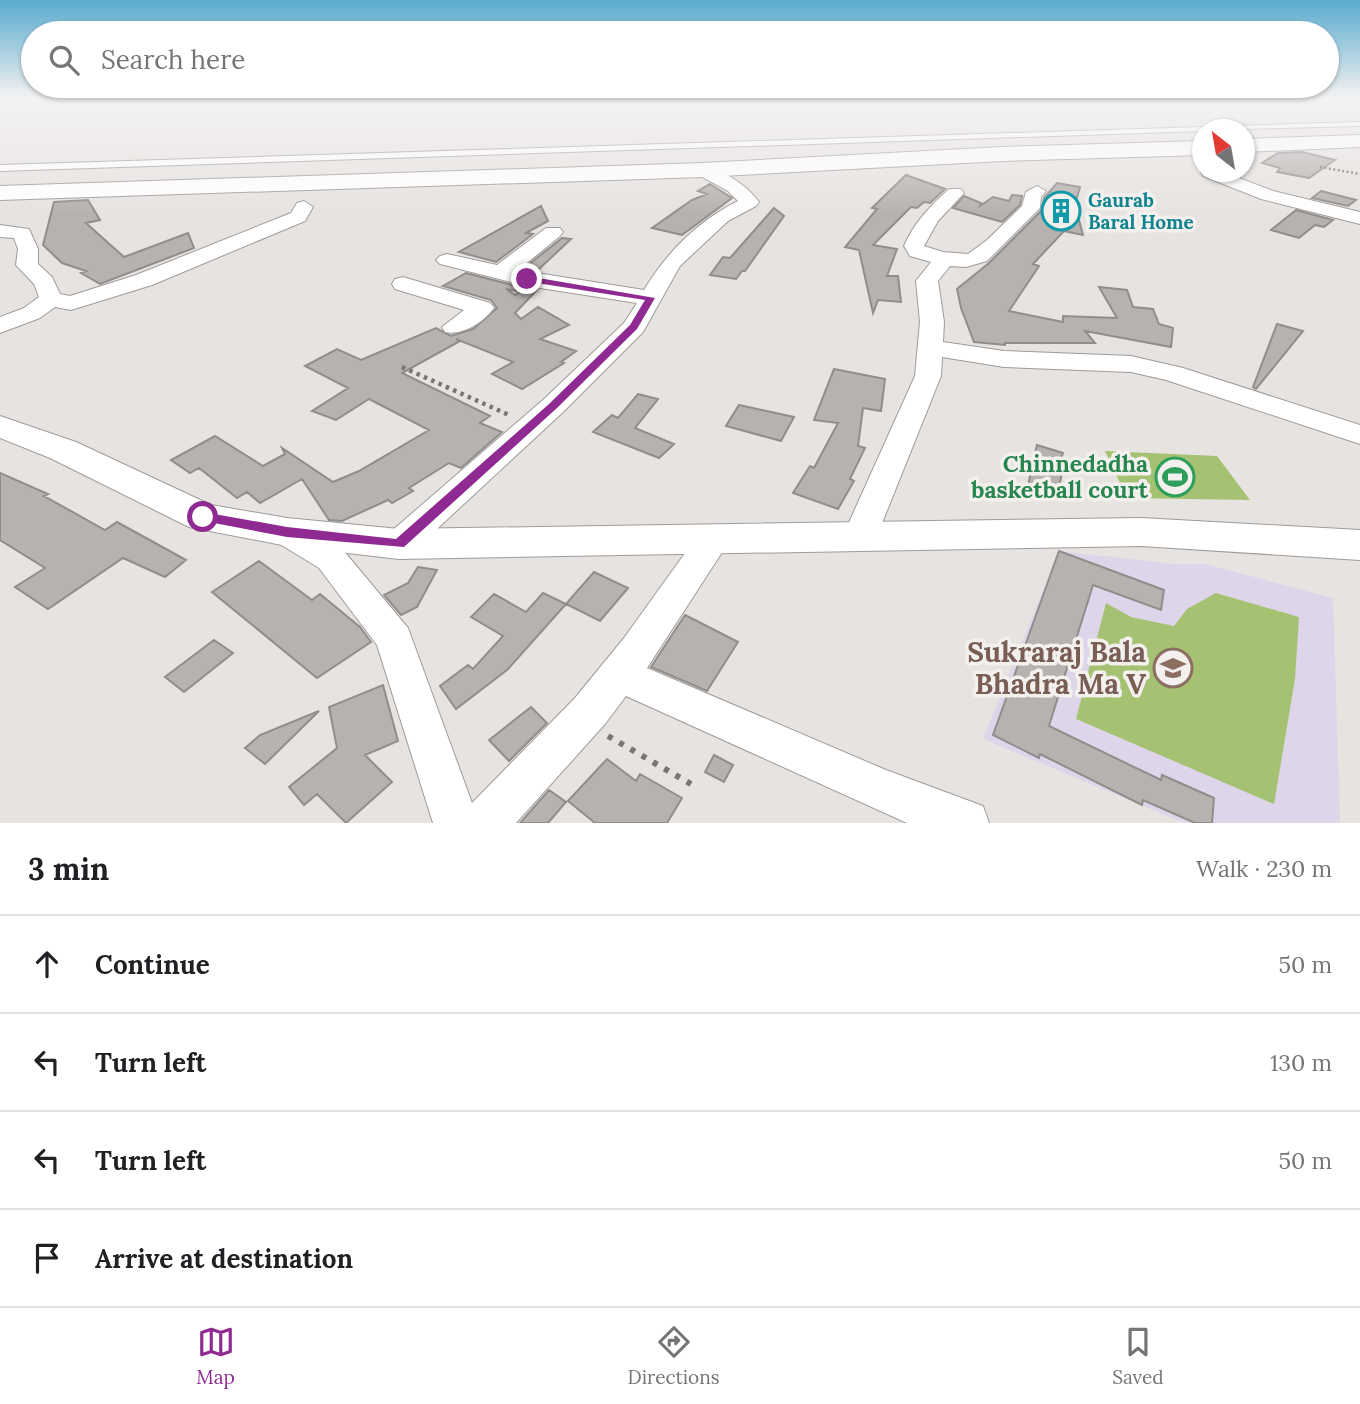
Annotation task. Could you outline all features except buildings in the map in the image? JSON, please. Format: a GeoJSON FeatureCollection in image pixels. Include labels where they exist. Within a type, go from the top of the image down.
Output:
{"type":"FeatureCollection","features":[{"type":"Feature","properties":{"kind":"main road"},"geometry":{"type":"LineString","coordinates":[[1255,146],[1360,141]]}},
{"type":"Feature","properties":{"kind":"main road"},"geometry":{"type":"LineString","coordinates":[[0,193],[703,170],[1002,154],[1192,148]]}},
{"type":"Feature","properties":{"kind":"street"},"geometry":{"type":"LineString","coordinates":[[399,544],[634,327],[671,263],[721,217],[750,202],[734,187],[703,170]]}},
{"type":"Feature","properties":{"kind":"street"},"geometry":{"type":"LineString","coordinates":[[1234,182],[1267,195],[1360,218]]}},
{"type":"Feature","properties":{"kind":"street"},"geometry":{"type":"LineString","coordinates":[[955,193],[939,206],[914,246],[917,252],[945,258],[975,260],[985,254],[992,244],[1031,208],[1032,196],[1037,191]]}},
{"type":"Feature","properties":{"kind":"street"},"geometry":{"type":"LineString","coordinates":[[0,326],[32,313],[51,299],[71,303],[144,280],[298,217],[304,207]]}},
{"type":"Feature","properties":{"kind":"street"},"geometry":{"type":"LineString","coordinates":[[0,231],[22,233],[29,249],[27,265],[44,282],[51,299]]}},
{"type":"Feature","properties":{"kind":"street"},"geometry":{"type":"LineString","coordinates":[[500,273],[553,232]]}},
{"type":"Feature","properties":{"kind":"street"},"geometry":{"type":"LineString","coordinates":[[859,538],[928,376],[932,322],[927,281],[945,258]]}},
{"type":"Feature","properties":{"kind":"street"},"geometry":{"type":"LineString","coordinates":[[446,260],[527,279],[651,298]]}},
{"type":"Feature","properties":{"kind":"street"},"geometry":{"type":"LineString","coordinates":[[454,327],[527,279]]}},
{"type":"Feature","properties":{"kind":"street"},"geometry":{"type":"LineString","coordinates":[[403,284],[482,308]]}},
{"type":"Feature","properties":{"kind":"street"},"geometry":{"type":"LineString","coordinates":[[931,348],[1004,359],[1131,364],[1174,374],[1360,435]]}},
{"type":"Feature","properties":{"kind":"street"},"geometry":{"type":"LineString","coordinates":[[0,426],[63,450],[203,517],[287,532],[399,544],[1141,532],[1360,545]]}},
{"type":"Feature","properties":{"kind":"street"},"geometry":{"type":"LineString","coordinates":[[287,532],[331,559],[394,639],[456,823]]}},
{"type":"Feature","properties":{"kind":"street"},"geometry":{"type":"LineString","coordinates":[[485,823],[579,723],[619,674],[713,540]]}},
{"type":"Feature","properties":{"kind":"street"},"geometry":{"type":"LineString","coordinates":[[619,674],[880,790],[966,823]]}},
{"type":"Feature","properties":{"kind":"lane"},"geometry":{"type":"LineString","coordinates":[[0,168],[977,136]]}},
{"type":"Feature","properties":{"kind":"path"},"geometry":{"type":"LineString","coordinates":[[1320,167],[1360,174]]}},
{"type":"Feature","properties":{"kind":"path"},"geometry":{"type":"LineString","coordinates":[[402,367],[473,401],[533,423]]}},
{"type":"Feature","properties":{"kind":"path"},"geometry":{"type":"LineString","coordinates":[[579,723],[620,741],[691,784]]}},
{"type":"Feature","properties":{"kind":"shaded area","name":"Sukraraj Bala Bhadra Ma V"},"geometry":{"type":"Polygon","coordinates":[[[1059,551],[1175,564],[1205,564],[1333,598],[1340,823],[1184,823],[983,739],[1059,551]]]}},
{"type":"Feature","properties":{"kind":"green space","name":"Chinnedadha basketball court"},"geometry":{"type":"Polygon","coordinates":[[[1105,451],[1217,456],[1250,500],[1127,498],[1105,451]]]}},
{"type":"Feature","properties":{"kind":"green space"},"geometry":{"type":"Polygon","coordinates":[[[1216,593],[1299,617],[1295,679],[1274,804],[1076,719],[1106,603],[1131,617],[1174,626],[1187,609],[1216,593]]]}},
{"type":"Feature","properties":{"kind":"place","name":"Gaurab Baral Home"},"geometry":{"type":"Point","coordinates":[1061,211]}},
{"type":"Feature","properties":{"kind":"place","name":"Chinnedadha basketball court"},"geometry":{"type":"Point","coordinates":[1175,477]}},
{"type":"Feature","properties":{"kind":"place","name":"Sukraraj Bala Bhadra Ma V"},"geometry":{"type":"Point","coordinates":[1173,668]}},
{"type":"Feature","properties":{"kind":"route"},"geometry":{"type":"LineString","coordinates":[[203,517],[287,532],[399,544],[553,406],[634,327],[651,298],[527,279]]}}]}
